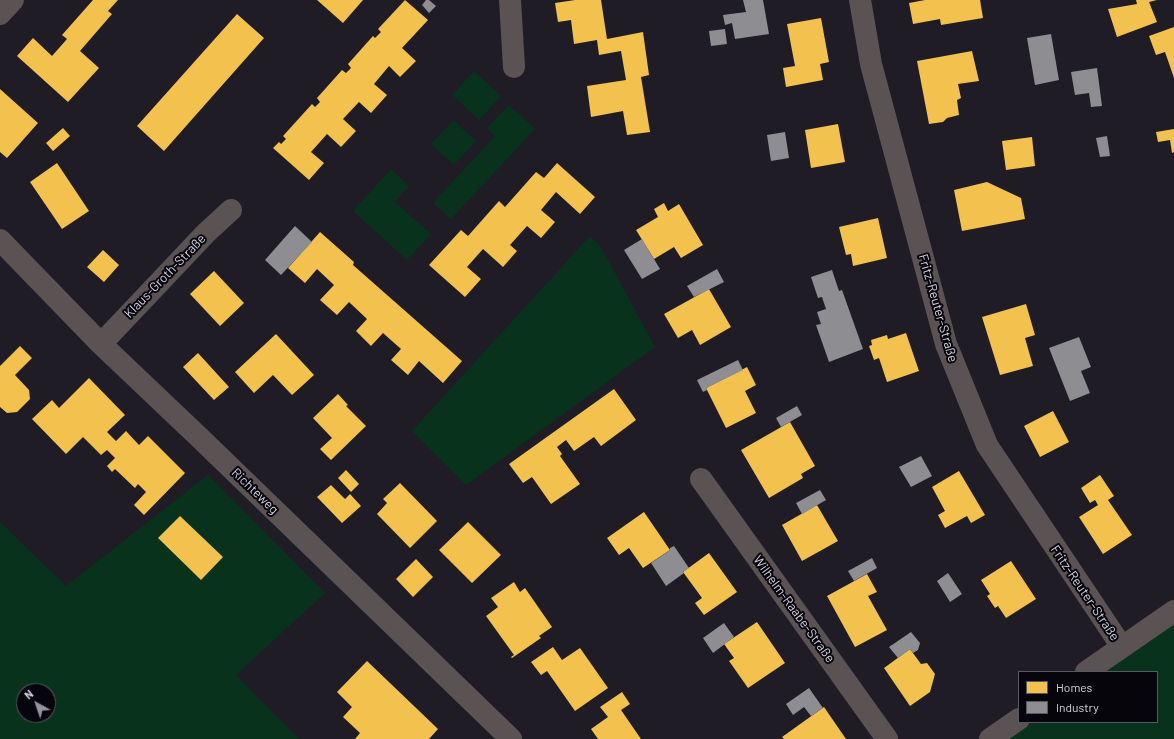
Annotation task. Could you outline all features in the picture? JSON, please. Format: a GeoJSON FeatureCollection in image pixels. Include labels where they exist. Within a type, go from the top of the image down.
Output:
{"type":"FeatureCollection","features":[{"type":"Feature","properties":{"kind":"street"},"geometry":{"type":"LineString","coordinates":[[0,14],[13,0]]}},
{"type":"Feature","properties":{"kind":"street"},"geometry":{"type":"LineString","coordinates":[[510,0],[514,67]]}},
{"type":"Feature","properties":{"kind":"street","name":"Fritz-Reuter-Straße"},"geometry":{"type":"LineString","coordinates":[[860,0],[871,64],[946,344],[987,445],[1122,647]]}},
{"type":"Feature","properties":{"kind":"street","name":"Klaus-Groth-Straße"},"geometry":{"type":"LineString","coordinates":[[101,344],[206,233],[231,210]]}},
{"type":"Feature","properties":{"kind":"street","name":"Richteweg"},"geometry":{"type":"LineString","coordinates":[[0,240],[101,344],[511,739]]}},
{"type":"Feature","properties":{"kind":"street","name":"Wilhelm-Raabe-Straße"},"geometry":{"type":"LineString","coordinates":[[701,479],[887,739]]}},
{"type":"Feature","properties":{"kind":"street"},"geometry":{"type":"LineString","coordinates":[[1087,671],[1174,611]]}},
{"type":"Feature","properties":{"kind":"street"},"geometry":{"type":"LineString","coordinates":[[990,739],[1018,720]]}},
{"type":"Feature","properties":{"kind":"green space"},"geometry":{"type":"Polygon","coordinates":[[[474,71],[501,96],[479,120],[452,95],[474,71]]]}},
{"type":"Feature","properties":{"kind":"green space"},"geometry":{"type":"Polygon","coordinates":[[[509,105],[535,129],[451,219],[433,203],[495,136],[487,128],[509,105]]]}},
{"type":"Feature","properties":{"kind":"green space"},"geometry":{"type":"Polygon","coordinates":[[[453,120],[476,141],[454,165],[431,144],[453,120]]]}},
{"type":"Feature","properties":{"kind":"green space"},"geometry":{"type":"Polygon","coordinates":[[[391,169],[409,186],[395,202],[431,234],[407,260],[353,211],[391,169]]]}},
{"type":"Feature","properties":{"kind":"green space"},"geometry":{"type":"Polygon","coordinates":[[[590,236],[601,247],[655,347],[466,485],[412,431],[590,236]]]}},
{"type":"Feature","properties":{"kind":"green space"},"geometry":{"type":"Polygon","coordinates":[[[208,475],[325,593],[236,675],[299,739],[0,739],[0,522],[66,586],[208,475]]]}},
{"type":"Feature","properties":{"kind":"green space"},"geometry":{"type":"Polygon","coordinates":[[[1174,619],[1174,739],[993,739],[1018,723],[1158,723],[1158,671],[1096,671],[1174,619]]]}},
{"type":"Feature","properties":{"kind":"building: Homes"},"geometry":{"type":"Polygon","coordinates":[[[93,0],[118,0],[108,11],[112,14],[80,51],[99,68],[68,102],[17,56],[33,38],[52,56],[67,39],[62,35],[93,0]]]}},
{"type":"Feature","properties":{"kind":"building: Homes"},"geometry":{"type":"Polygon","coordinates":[[[317,0],[363,0],[343,23],[317,0]]]}},
{"type":"Feature","properties":{"kind":"building: Homes"},"geometry":{"type":"Polygon","coordinates":[[[405,0],[428,20],[402,48],[416,61],[400,77],[389,66],[374,84],[387,95],[371,113],[359,102],[343,119],[356,131],[341,147],[327,134],[311,152],[324,163],[309,180],[273,148],[279,142],[281,144],[286,139],[283,136],[312,104],[315,107],[320,102],[317,98],[342,70],[346,73],[351,68],[348,64],[373,36],[375,38],[381,32],[378,29],[405,0]]]}},
{"type":"Feature","properties":{"kind":"building: Homes"},"geometry":{"type":"Polygon","coordinates":[[[575,0],[601,0],[607,39],[643,32],[649,75],[641,77],[650,132],[627,135],[623,111],[591,117],[587,86],[626,80],[621,51],[599,55],[597,40],[574,44],[571,20],[558,22],[555,3],[575,0]]]}},
{"type":"Feature","properties":{"kind":"building: Homes"},"geometry":{"type":"Polygon","coordinates":[[[925,0],[980,0],[983,18],[941,25],[940,19],[913,24],[909,3],[925,0]]]}},
{"type":"Feature","properties":{"kind":"building: Homes"},"geometry":{"type":"Polygon","coordinates":[[[1136,0],[1157,0],[1149,2],[1157,22],[1117,37],[1108,9],[1137,4],[1136,0]]]}},
{"type":"Feature","properties":{"kind":"building: Homes"},"geometry":{"type":"Polygon","coordinates":[[[237,14],[264,38],[164,151],[137,126],[237,14]]]}},
{"type":"Feature","properties":{"kind":"building: Homes"},"geometry":{"type":"Polygon","coordinates":[[[821,18],[829,62],[820,64],[823,80],[786,87],[783,68],[795,66],[787,24],[821,18]]]}},
{"type":"Feature","properties":{"kind":"building: Homes"},"geometry":{"type":"Polygon","coordinates":[[[1174,27],[1174,78],[1165,52],[1156,55],[1149,36],[1174,27]]]}},
{"type":"Feature","properties":{"kind":"building: Homes"},"geometry":{"type":"Polygon","coordinates":[[[972,51],[979,81],[958,84],[961,98],[957,100],[959,115],[947,118],[943,122],[929,124],[917,61],[972,51]]]}},
{"type":"Feature","properties":{"kind":"building: Homes"},"geometry":{"type":"Polygon","coordinates":[[[0,89],[38,123],[7,158],[0,152],[0,89]]]}},
{"type":"Feature","properties":{"kind":"building: Homes"},"geometry":{"type":"Polygon","coordinates":[[[838,124],[845,162],[811,168],[805,130],[838,124]]]}},
{"type":"Feature","properties":{"kind":"building: Homes"},"geometry":{"type":"Polygon","coordinates":[[[63,128],[70,136],[53,151],[46,143],[63,128]]]}},
{"type":"Feature","properties":{"kind":"building: Homes"},"geometry":{"type":"Polygon","coordinates":[[[1174,129],[1174,152],[1172,153],[1170,140],[1158,142],[1156,132],[1174,129]]]}},
{"type":"Feature","properties":{"kind":"building: Homes"},"geometry":{"type":"Polygon","coordinates":[[[1032,137],[1035,166],[1006,170],[1002,141],[1032,137]]]}},
{"type":"Feature","properties":{"kind":"building: Homes"},"geometry":{"type":"Polygon","coordinates":[[[57,163],[89,211],[62,229],[30,182],[57,163]]]}},
{"type":"Feature","properties":{"kind":"building: Homes"},"geometry":{"type":"Polygon","coordinates":[[[557,163],[595,197],[580,214],[556,192],[541,210],[555,222],[541,238],[527,226],[510,245],[517,251],[503,267],[483,249],[467,267],[481,279],[465,297],[429,265],[461,230],[468,236],[499,201],[505,207],[536,172],[544,178],[557,163]]]}},
{"type":"Feature","properties":{"kind":"building: Homes"},"geometry":{"type":"Polygon","coordinates":[[[987,182],[1021,198],[1025,219],[962,231],[954,190],[987,182]]]}},
{"type":"Feature","properties":{"kind":"building: Homes"},"geometry":{"type":"Polygon","coordinates":[[[664,203],[668,211],[679,204],[703,245],[681,258],[674,247],[654,259],[636,230],[658,217],[654,209],[664,203]]]}},
{"type":"Feature","properties":{"kind":"building: Homes"},"geometry":{"type":"Polygon","coordinates":[[[878,218],[887,258],[853,266],[851,254],[846,255],[839,227],[878,218]]]}},
{"type":"Feature","properties":{"kind":"building: Homes"},"geometry":{"type":"Polygon","coordinates":[[[320,232],[354,262],[353,265],[462,361],[443,383],[419,361],[408,375],[391,360],[401,349],[383,333],[371,346],[356,331],[367,319],[349,302],[337,315],[320,300],[334,285],[317,269],[305,283],[288,268],[320,232]]]}},
{"type":"Feature","properties":{"kind":"building: Homes"},"geometry":{"type":"Polygon","coordinates":[[[103,250],[119,265],[104,282],[87,267],[103,250]]]}},
{"type":"Feature","properties":{"kind":"building: Homes"},"geometry":{"type":"Polygon","coordinates":[[[214,271],[244,303],[220,326],[190,294],[214,271]]]}},
{"type":"Feature","properties":{"kind":"building: Homes"},"geometry":{"type":"Polygon","coordinates":[[[709,289],[731,327],[700,345],[692,330],[678,338],[664,314],[709,289]]]}},
{"type":"Feature","properties":{"kind":"building: Homes"},"geometry":{"type":"Polygon","coordinates":[[[1026,304],[1035,335],[1025,338],[1033,366],[1000,375],[982,317],[1026,304]]]}},
{"type":"Feature","properties":{"kind":"building: Homes"},"geometry":{"type":"Polygon","coordinates":[[[906,333],[919,371],[887,382],[879,358],[874,360],[869,346],[872,345],[871,340],[887,335],[888,339],[906,333]]]}},
{"type":"Feature","properties":{"kind":"building: Homes"},"geometry":{"type":"Polygon","coordinates":[[[276,334],[314,375],[292,395],[273,375],[254,393],[235,372],[276,334]]]}},
{"type":"Feature","properties":{"kind":"building: Homes"},"geometry":{"type":"Polygon","coordinates":[[[20,346],[32,358],[15,375],[29,390],[30,399],[17,412],[7,413],[0,407],[0,366],[20,346]]]}},
{"type":"Feature","properties":{"kind":"building: Homes"},"geometry":{"type":"Polygon","coordinates":[[[198,353],[229,387],[214,400],[183,367],[198,353]]]}},
{"type":"Feature","properties":{"kind":"building: Homes"},"geometry":{"type":"Polygon","coordinates":[[[747,367],[756,385],[745,391],[756,413],[726,428],[706,388],[747,367]]]}},
{"type":"Feature","properties":{"kind":"building: Homes"},"geometry":{"type":"Polygon","coordinates":[[[89,378],[125,415],[107,432],[116,441],[126,431],[139,445],[148,436],[185,473],[144,515],[134,505],[146,492],[138,484],[135,488],[115,469],[112,472],[107,466],[115,458],[107,450],[101,455],[83,437],[66,454],[32,419],[52,400],[59,408],[89,378]]]}},
{"type":"Feature","properties":{"kind":"building: Homes"},"geometry":{"type":"Polygon","coordinates":[[[614,389],[636,420],[601,446],[594,437],[574,451],[566,440],[557,447],[562,454],[560,456],[580,484],[551,504],[532,477],[523,483],[509,464],[614,389]]]}},
{"type":"Feature","properties":{"kind":"building: Homes"},"geometry":{"type":"Polygon","coordinates":[[[338,394],[348,405],[346,406],[366,426],[331,460],[320,449],[332,438],[313,418],[338,394]]]}},
{"type":"Feature","properties":{"kind":"building: Homes"},"geometry":{"type":"Polygon","coordinates":[[[1053,411],[1069,442],[1040,457],[1024,426],[1053,411]]]}},
{"type":"Feature","properties":{"kind":"building: Homes"},"geometry":{"type":"Polygon","coordinates":[[[790,422],[815,466],[801,474],[803,478],[769,498],[741,450],[790,422]]]}},
{"type":"Feature","properties":{"kind":"building: Homes"},"geometry":{"type":"Polygon","coordinates":[[[346,470],[359,484],[351,492],[338,478],[346,470]]]}},
{"type":"Feature","properties":{"kind":"building: Homes"},"geometry":{"type":"Polygon","coordinates":[[[959,471],[985,515],[971,523],[967,516],[945,528],[938,515],[945,511],[932,487],[959,471]]]}},
{"type":"Feature","properties":{"kind":"building: Homes"},"geometry":{"type":"Polygon","coordinates":[[[1100,475],[1114,496],[1108,500],[1132,535],[1103,554],[1079,517],[1098,505],[1095,500],[1090,503],[1081,488],[1100,475]]]}},
{"type":"Feature","properties":{"kind":"building: Homes"},"geometry":{"type":"Polygon","coordinates":[[[400,483],[437,521],[410,548],[377,514],[387,503],[383,499],[400,483]]]}},
{"type":"Feature","properties":{"kind":"building: Homes"},"geometry":{"type":"Polygon","coordinates":[[[331,485],[345,499],[350,494],[361,506],[342,523],[317,497],[331,485]]]}},
{"type":"Feature","properties":{"kind":"building: Homes"},"geometry":{"type":"Polygon","coordinates":[[[817,505],[838,541],[802,561],[782,525],[817,505]]]}},
{"type":"Feature","properties":{"kind":"building: Homes"},"geometry":{"type":"Polygon","coordinates":[[[644,512],[670,550],[643,568],[629,548],[619,555],[607,538],[644,512]]]}},
{"type":"Feature","properties":{"kind":"building: Homes"},"geometry":{"type":"Polygon","coordinates":[[[180,516],[223,557],[201,580],[158,538],[180,516]]]}},
{"type":"Feature","properties":{"kind":"building: Homes"},"geometry":{"type":"Polygon","coordinates":[[[468,522],[501,555],[472,583],[439,550],[468,522]]]}},
{"type":"Feature","properties":{"kind":"building: Homes"},"geometry":{"type":"Polygon","coordinates":[[[709,553],[737,592],[704,615],[695,603],[702,598],[683,572],[709,553]]]}},
{"type":"Feature","properties":{"kind":"building: Homes"},"geometry":{"type":"Polygon","coordinates":[[[416,559],[433,577],[413,597],[396,579],[416,559]]]}},
{"type":"Feature","properties":{"kind":"building: Homes"},"geometry":{"type":"Polygon","coordinates":[[[1011,561],[1036,599],[1006,618],[998,606],[995,608],[987,596],[990,594],[981,580],[1011,561]]]}},
{"type":"Feature","properties":{"kind":"building: Homes"},"geometry":{"type":"Polygon","coordinates":[[[867,574],[877,592],[868,596],[887,630],[855,647],[827,596],[867,574]]]}},
{"type":"Feature","properties":{"kind":"building: Homes"},"geometry":{"type":"Polygon","coordinates":[[[514,582],[520,592],[525,588],[552,627],[539,636],[541,638],[512,658],[511,657],[514,655],[486,616],[498,607],[491,598],[514,582]]]}},
{"type":"Feature","properties":{"kind":"building: Homes"},"geometry":{"type":"Polygon","coordinates":[[[757,622],[785,663],[748,688],[729,661],[734,658],[724,644],[757,622]]]}},
{"type":"Feature","properties":{"kind":"building: Homes"},"geometry":{"type":"Polygon","coordinates":[[[553,647],[562,660],[580,648],[608,688],[575,711],[547,671],[541,675],[531,662],[553,647]]]}},
{"type":"Feature","properties":{"kind":"building: Homes"},"geometry":{"type":"Polygon","coordinates":[[[910,649],[921,664],[927,663],[935,674],[930,692],[910,706],[884,668],[910,649]]]}},
{"type":"Feature","properties":{"kind":"building: Homes"},"geometry":{"type":"Polygon","coordinates":[[[367,661],[438,729],[429,739],[355,739],[360,733],[343,717],[352,707],[337,692],[367,661]]]}},
{"type":"Feature","properties":{"kind":"building: Homes"},"geometry":{"type":"Polygon","coordinates":[[[622,692],[630,704],[621,710],[641,739],[598,739],[591,729],[608,717],[600,707],[622,692]]]}},
{"type":"Feature","properties":{"kind":"building: Homes"},"geometry":{"type":"Polygon","coordinates":[[[824,707],[846,739],[784,739],[782,737],[824,707]]]}},
{"type":"Feature","properties":{"kind":"building: Industry"},"geometry":{"type":"Polygon","coordinates":[[[426,0],[429,0],[436,6],[429,13],[422,5],[426,0]]]}},
{"type":"Feature","properties":{"kind":"building: Industry"},"geometry":{"type":"Polygon","coordinates":[[[743,0],[763,0],[769,34],[735,39],[732,23],[725,25],[723,15],[746,12],[743,0]]]}},
{"type":"Feature","properties":{"kind":"building: Industry"},"geometry":{"type":"Polygon","coordinates":[[[725,29],[727,44],[711,46],[709,31],[725,29]]]}},
{"type":"Feature","properties":{"kind":"building: Industry"},"geometry":{"type":"Polygon","coordinates":[[[1051,34],[1059,80],[1035,85],[1027,38],[1051,34]]]}},
{"type":"Feature","properties":{"kind":"building: Industry"},"geometry":{"type":"Polygon","coordinates":[[[1097,68],[1102,106],[1091,107],[1089,93],[1075,95],[1071,72],[1097,68]]]}},
{"type":"Feature","properties":{"kind":"building: Industry"},"geometry":{"type":"Polygon","coordinates":[[[785,132],[789,158],[771,161],[767,135],[785,132]]]}},
{"type":"Feature","properties":{"kind":"building: Industry"},"geometry":{"type":"Polygon","coordinates":[[[1107,136],[1110,156],[1100,157],[1096,138],[1107,136]]]}},
{"type":"Feature","properties":{"kind":"building: Industry"},"geometry":{"type":"Polygon","coordinates":[[[295,226],[312,242],[281,275],[265,260],[295,226]]]}},
{"type":"Feature","properties":{"kind":"building: Industry"},"geometry":{"type":"Polygon","coordinates":[[[642,239],[660,269],[642,279],[624,250],[642,239]]]}},
{"type":"Feature","properties":{"kind":"building: Industry"},"geometry":{"type":"Polygon","coordinates":[[[717,269],[724,282],[694,297],[687,286],[717,269]]]}},
{"type":"Feature","properties":{"kind":"building: Industry"},"geometry":{"type":"Polygon","coordinates":[[[832,270],[839,291],[842,290],[863,349],[829,362],[816,325],[821,324],[817,312],[826,309],[822,297],[818,298],[811,277],[832,270]]]}},
{"type":"Feature","properties":{"kind":"building: Industry"},"geometry":{"type":"Polygon","coordinates":[[[1079,337],[1091,367],[1081,371],[1090,393],[1070,401],[1049,348],[1079,337]]]}},
{"type":"Feature","properties":{"kind":"building: Industry"},"geometry":{"type":"Polygon","coordinates":[[[738,360],[743,370],[706,388],[707,390],[703,392],[697,380],[738,360]]]}},
{"type":"Feature","properties":{"kind":"building: Industry"},"geometry":{"type":"Polygon","coordinates":[[[797,406],[802,415],[781,427],[776,418],[797,406]]]}},
{"type":"Feature","properties":{"kind":"building: Industry"},"geometry":{"type":"Polygon","coordinates":[[[921,456],[932,476],[911,487],[899,467],[921,456]]]}},
{"type":"Feature","properties":{"kind":"building: Industry"},"geometry":{"type":"Polygon","coordinates":[[[820,490],[826,500],[802,514],[796,503],[820,490]]]}},
{"type":"Feature","properties":{"kind":"building: Industry"},"geometry":{"type":"Polygon","coordinates":[[[674,546],[689,568],[666,586],[651,563],[674,546]]]}},
{"type":"Feature","properties":{"kind":"building: Industry"},"geometry":{"type":"Polygon","coordinates":[[[872,558],[877,568],[854,581],[848,571],[872,558]]]}},
{"type":"Feature","properties":{"kind":"building: Industry"},"geometry":{"type":"Polygon","coordinates":[[[948,573],[962,594],[950,602],[937,581],[948,573]]]}},
{"type":"Feature","properties":{"kind":"building: Industry"},"geometry":{"type":"Polygon","coordinates":[[[724,623],[734,637],[713,653],[703,638],[724,623]]]}},
{"type":"Feature","properties":{"kind":"building: Industry"},"geometry":{"type":"Polygon","coordinates":[[[911,632],[920,643],[918,650],[913,653],[910,649],[898,658],[889,647],[911,632]]]}},
{"type":"Feature","properties":{"kind":"building: Industry"},"geometry":{"type":"Polygon","coordinates":[[[809,688],[823,708],[811,716],[804,707],[793,715],[786,704],[809,688]]]}}]}
